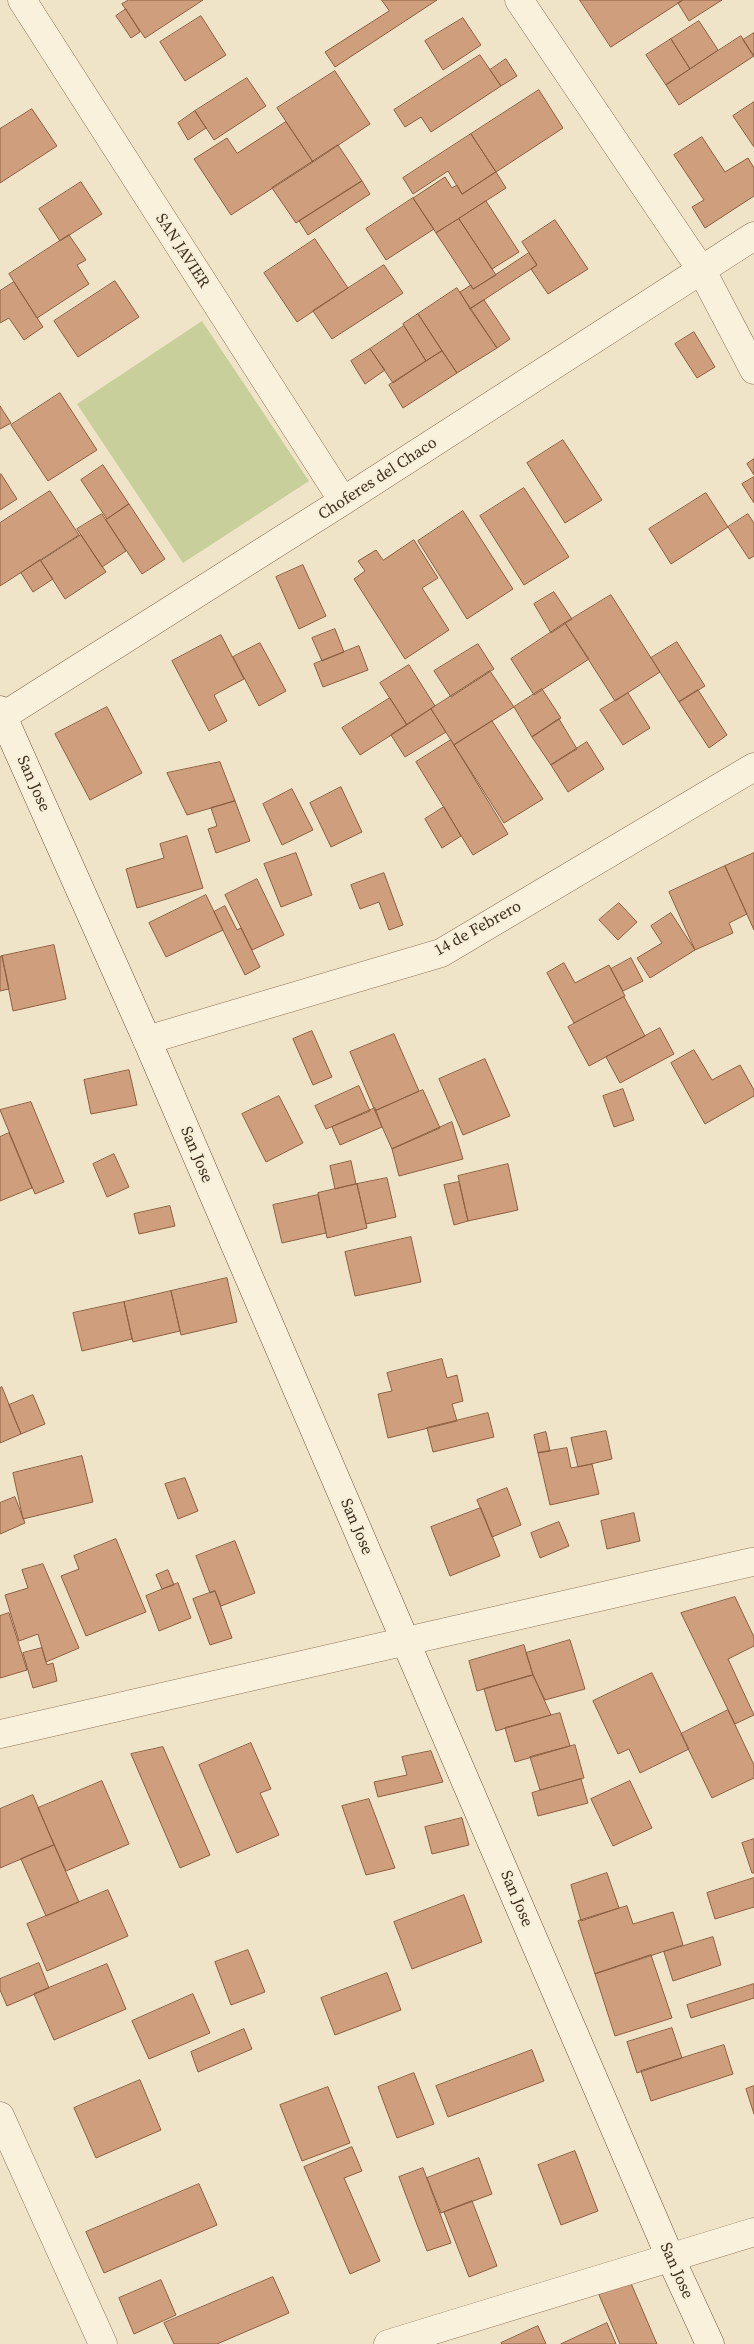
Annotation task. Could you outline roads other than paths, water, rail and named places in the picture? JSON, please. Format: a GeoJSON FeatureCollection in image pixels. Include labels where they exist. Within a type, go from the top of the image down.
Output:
{"type":"FeatureCollection","features":[{"type":"Feature","properties":{"kind":"street","name":"SAN JAVIER"},"geometry":{"type":"LineString","coordinates":[[22,0],[343,501]]}},
{"type":"Feature","properties":{"kind":"street"},"geometry":{"type":"LineString","coordinates":[[519,0],[702,271],[754,370]]}},
{"type":"Feature","properties":{"kind":"street","name":"Choferes del Chaco"},"geometry":{"type":"LineString","coordinates":[[1,715],[343,501],[754,236]]}},
{"type":"Feature","properties":{"kind":"street","name":"San Jose"},"geometry":{"type":"LineString","coordinates":[[1,715],[146,1040],[670,2257],[710,2344]]}},
{"type":"Feature","properties":{"kind":"street","name":"14 de Febrero"},"geometry":{"type":"LineString","coordinates":[[146,1040],[441,953],[754,767]]}},
{"type":"Feature","properties":{"kind":"street"},"geometry":{"type":"LineString","coordinates":[[0,1734],[752,1562]]}},
{"type":"Feature","properties":{"kind":"street"},"geometry":{"type":"LineString","coordinates":[[0,2116],[102,2344]]}},
{"type":"Feature","properties":{"kind":"street"},"geometry":{"type":"LineString","coordinates":[[388,2344],[754,2232]]}}]}
